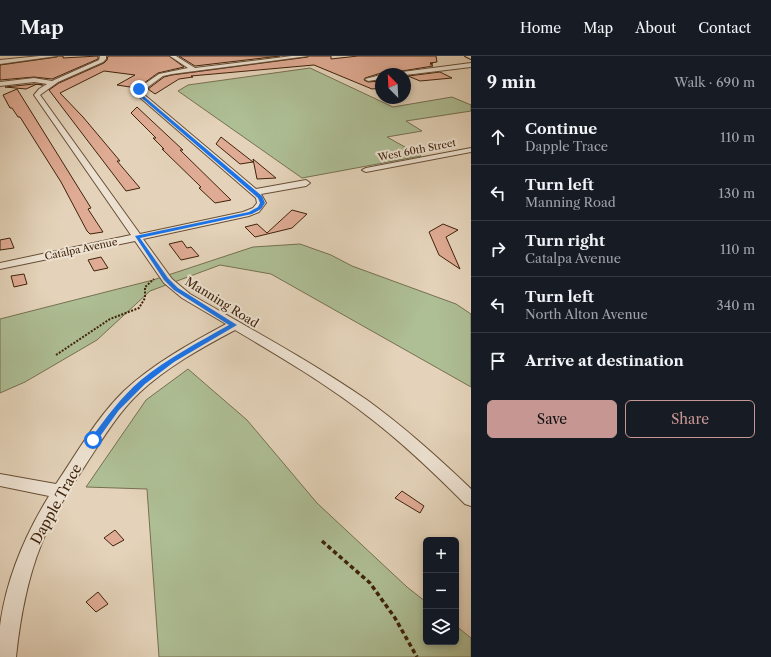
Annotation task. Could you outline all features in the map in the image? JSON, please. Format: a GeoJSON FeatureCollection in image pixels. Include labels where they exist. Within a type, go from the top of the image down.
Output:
{"type":"FeatureCollection","features":[{"type":"Feature","properties":{"kind":"street"},"geometry":{"type":"LineString","coordinates":[[0,62],[54,56]]}},
{"type":"Feature","properties":{"kind":"street","name":"Manning Road"},"geometry":{"type":"LineString","coordinates":[[103,56],[103,59],[98,62],[40,90],[37,95],[164,276],[181,293],[325,379],[363,405],[416,447],[471,499]]}},
{"type":"Feature","properties":{"kind":"street"},"geometry":{"type":"LineString","coordinates":[[173,56],[193,69]]}},
{"type":"Feature","properties":{"kind":"street"},"geometry":{"type":"LineString","coordinates":[[260,56],[268,60]]}},
{"type":"Feature","properties":{"kind":"street"},"geometry":{"type":"LineString","coordinates":[[305,56],[193,69],[164,74],[141,88],[138,93],[255,192],[306,183]]}},
{"type":"Feature","properties":{"kind":"street"},"geometry":{"type":"LineString","coordinates":[[411,73],[471,65]]}},
{"type":"Feature","properties":{"kind":"street"},"geometry":{"type":"LineString","coordinates":[[368,79],[375,78]]}},
{"type":"Feature","properties":{"kind":"street"},"geometry":{"type":"LineString","coordinates":[[0,84],[28,81],[54,82]]}},
{"type":"Feature","properties":{"kind":"street","name":"West 60th Street"},"geometry":{"type":"LineString","coordinates":[[366,170],[471,150]]}},
{"type":"Feature","properties":{"kind":"street","name":"Catalpa Avenue"},"geometry":{"type":"LineString","coordinates":[[0,266],[246,214],[256,210],[262,203],[262,199],[255,192]]}},
{"type":"Feature","properties":{"kind":"street","name":"Dapple Trace"},"geometry":{"type":"LineString","coordinates":[[6,657],[14,606],[27,559],[42,526],[73,469],[106,421],[135,389],[172,360],[234,325]]}},
{"type":"Feature","properties":{"kind":"street"},"geometry":{"type":"LineString","coordinates":[[0,480],[61,492]]}},
{"type":"Feature","properties":{"kind":"path"},"geometry":{"type":"LineString","coordinates":[[56,355],[110,319],[139,308],[144,303],[145,287],[155,278],[164,276]]}},
{"type":"Feature","properties":{"kind":"path"},"geometry":{"type":"LineString","coordinates":[[322,541],[370,583],[395,618],[417,657]]}},
{"type":"Feature","properties":{"kind":"green space"},"geometry":{"type":"Polygon","coordinates":[[[310,68],[375,99],[375,104],[387,104],[393,107],[452,97],[471,105],[471,111],[406,121],[422,131],[387,137],[421,156],[302,178],[178,91],[188,85],[310,68]]]}},
{"type":"Feature","properties":{"kind":"green space"},"geometry":{"type":"Polygon","coordinates":[[[300,244],[331,255],[352,266],[456,304],[471,314],[471,387],[271,274],[220,265],[150,291],[97,340],[25,382],[0,393],[0,319],[153,280],[253,247],[300,244]]]}},
{"type":"Feature","properties":{"kind":"green space"},"geometry":{"type":"Polygon","coordinates":[[[188,369],[247,420],[317,503],[407,587],[423,600],[423,645],[459,645],[459,628],[471,638],[471,657],[159,657],[147,489],[86,487],[146,400],[188,369]]]}},
{"type":"Feature","properties":{"kind":"building"},"geometry":{"type":"Polygon","coordinates":[[[63,56],[63,58],[98,56],[98,59],[52,79],[34,77],[0,80],[0,65],[63,56]]]}},
{"type":"Feature","properties":{"kind":"building"},"geometry":{"type":"Polygon","coordinates":[[[108,56],[169,56],[184,67],[158,73],[137,88],[117,85],[135,75],[104,71],[60,93],[83,117],[120,161],[117,161],[140,188],[126,191],[49,90],[59,83],[104,63],[108,56]]]}},
{"type":"Feature","properties":{"kind":"building"},"geometry":{"type":"Polygon","coordinates":[[[179,56],[280,56],[195,66],[179,56]]]}},
{"type":"Feature","properties":{"kind":"building"},"geometry":{"type":"Polygon","coordinates":[[[331,56],[331,59],[358,56],[436,56],[437,62],[430,63],[433,64],[430,64],[433,66],[411,70],[411,68],[375,68],[375,75],[365,78],[364,80],[368,82],[375,81],[375,89],[372,89],[314,65],[191,76],[193,77],[179,79],[155,94],[148,89],[164,77],[172,75],[308,57],[331,56]]]}},
{"type":"Feature","properties":{"kind":"building"},"geometry":{"type":"Polygon","coordinates":[[[440,72],[452,78],[420,81],[411,77],[411,76],[440,72]]]}},
{"type":"Feature","properties":{"kind":"building"},"geometry":{"type":"Polygon","coordinates":[[[36,84],[26,89],[5,87],[36,84]]]}},
{"type":"Feature","properties":{"kind":"building"},"geometry":{"type":"Polygon","coordinates":[[[17,89],[91,208],[88,209],[103,232],[90,234],[87,231],[61,182],[20,117],[18,117],[12,108],[10,108],[3,95],[17,89]]]}},
{"type":"Feature","properties":{"kind":"building"},"geometry":{"type":"Polygon","coordinates":[[[137,107],[183,150],[180,150],[231,200],[215,203],[199,188],[201,187],[162,149],[164,149],[153,138],[156,138],[131,113],[137,107]]]}},
{"type":"Feature","properties":{"kind":"building"},"geometry":{"type":"Polygon","coordinates":[[[221,137],[253,162],[240,164],[216,144],[221,137]]]}},
{"type":"Feature","properties":{"kind":"building"},"geometry":{"type":"Polygon","coordinates":[[[253,159],[276,178],[257,179],[253,159]]]}},
{"type":"Feature","properties":{"kind":"building"},"geometry":{"type":"Polygon","coordinates":[[[292,210],[307,214],[292,228],[255,237],[245,227],[257,224],[267,233],[292,210]]]}},
{"type":"Feature","properties":{"kind":"building"},"geometry":{"type":"Polygon","coordinates":[[[443,224],[458,230],[446,237],[460,269],[439,255],[429,232],[443,224]]]}},
{"type":"Feature","properties":{"kind":"building"},"geometry":{"type":"Polygon","coordinates":[[[10,238],[14,248],[0,250],[0,240],[10,238]]]}},
{"type":"Feature","properties":{"kind":"building"},"geometry":{"type":"Polygon","coordinates":[[[182,241],[187,248],[191,247],[199,256],[181,260],[169,244],[182,241]]]}},
{"type":"Feature","properties":{"kind":"building"},"geometry":{"type":"Polygon","coordinates":[[[101,257],[108,268],[94,271],[88,260],[101,257]]]}},
{"type":"Feature","properties":{"kind":"building"},"geometry":{"type":"Polygon","coordinates":[[[24,274],[27,284],[14,287],[11,276],[24,274]]]}},
{"type":"Feature","properties":{"kind":"building"},"geometry":{"type":"Polygon","coordinates":[[[402,491],[424,506],[420,513],[395,498],[402,491]]]}},
{"type":"Feature","properties":{"kind":"building"},"geometry":{"type":"Polygon","coordinates":[[[115,530],[124,540],[113,546],[104,538],[115,530]]]}},
{"type":"Feature","properties":{"kind":"building"},"geometry":{"type":"Polygon","coordinates":[[[98,592],[108,604],[96,612],[86,602],[98,592]]]}},
{"type":"Feature","properties":{"kind":"route"},"geometry":{"type":"LineString","coordinates":[[93,440],[116,409],[143,382],[172,360],[234,325],[176,289],[166,279],[137,237],[250,213],[260,208],[262,203],[262,199],[260,197],[139,94],[139,89]]}}]}
